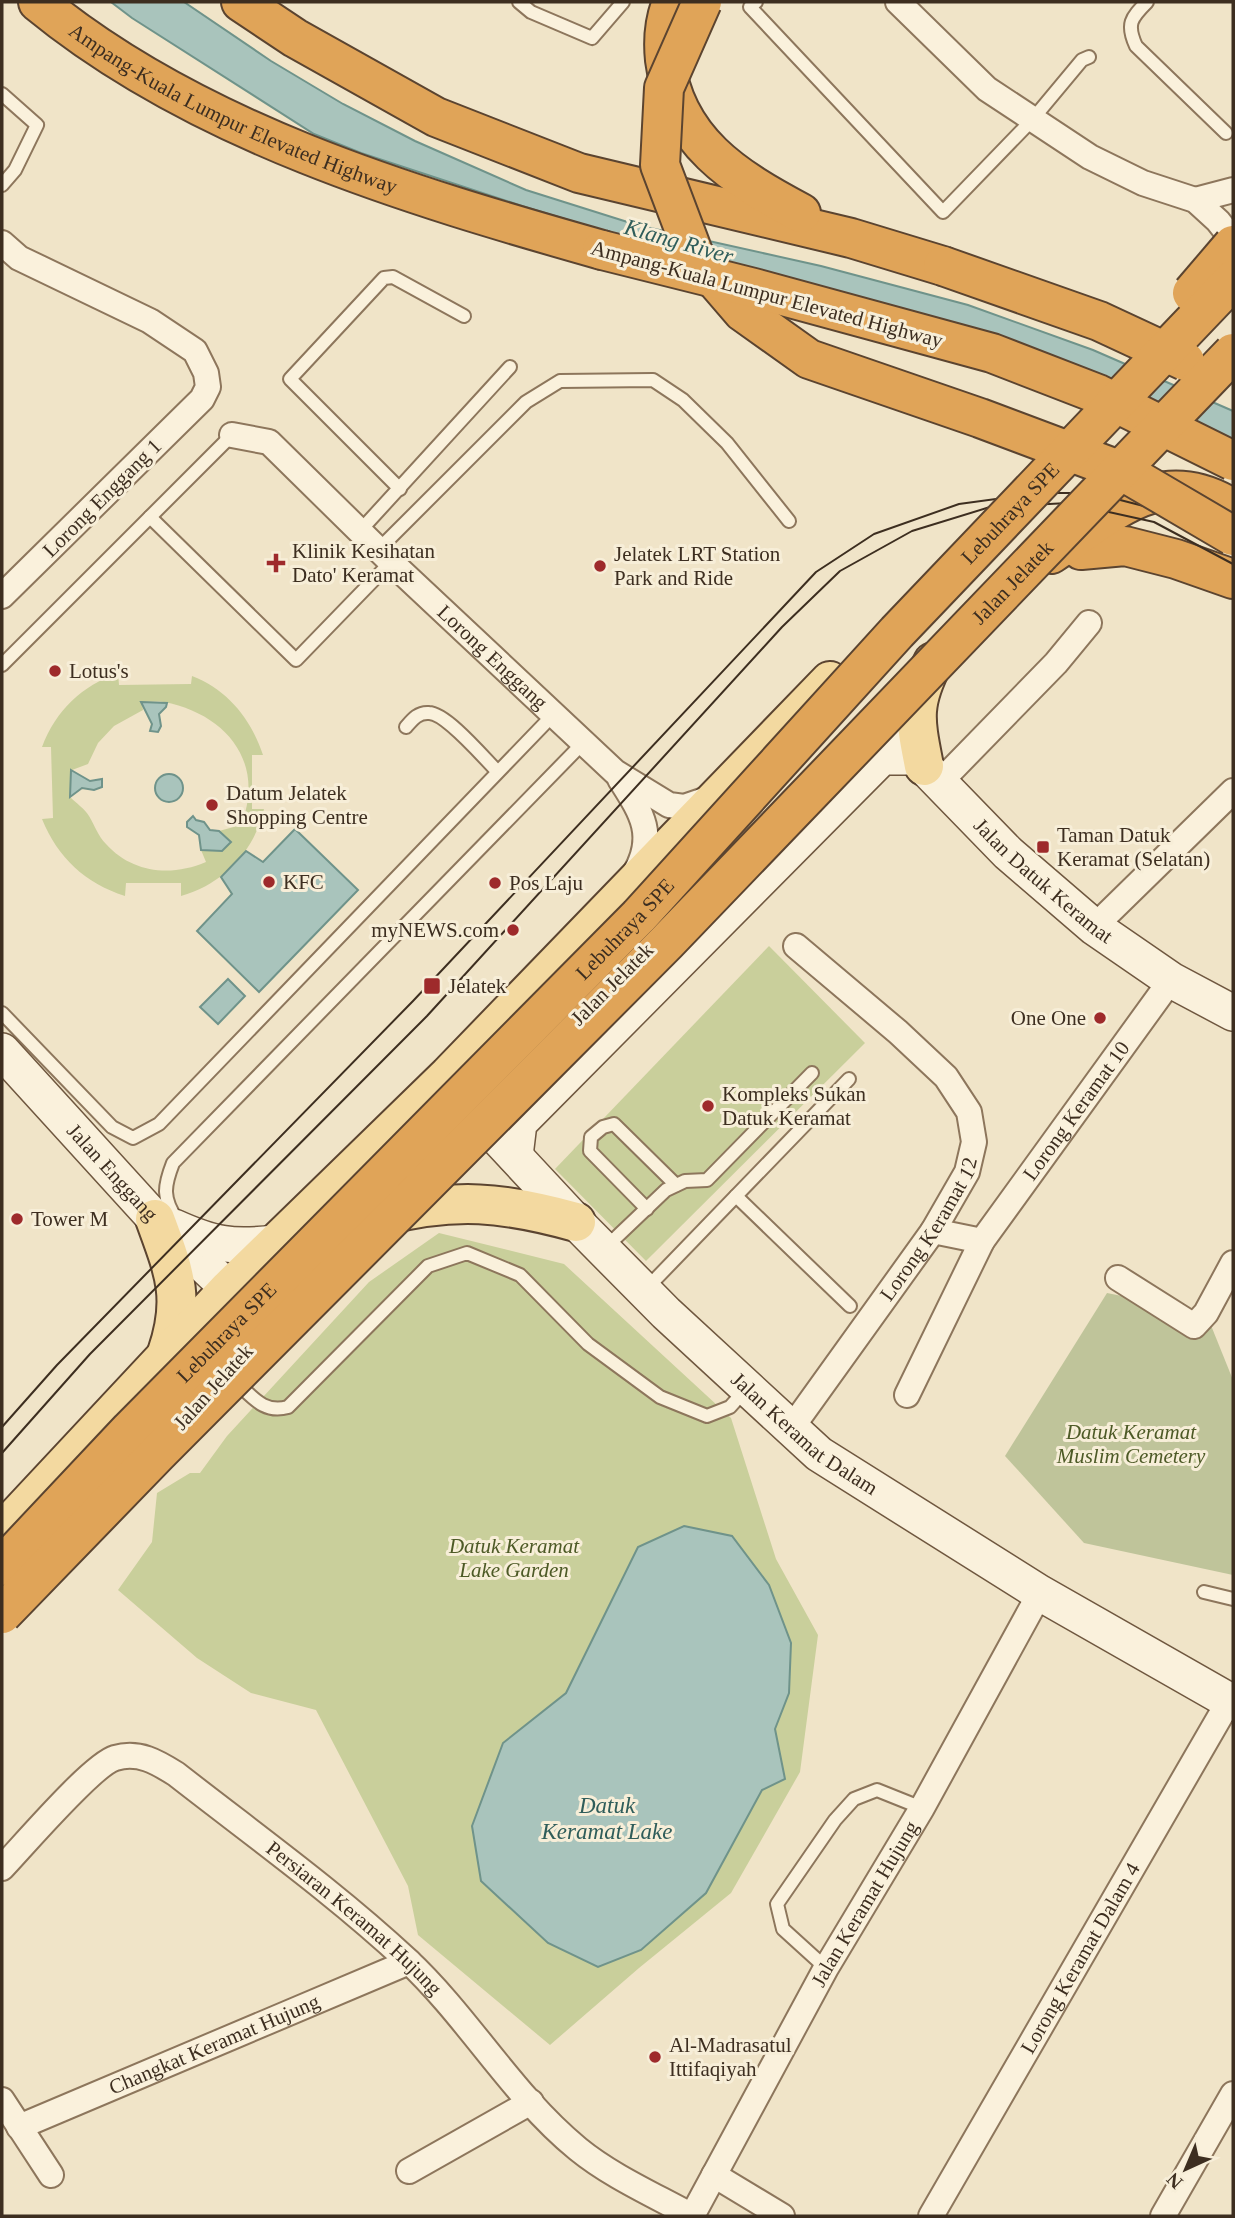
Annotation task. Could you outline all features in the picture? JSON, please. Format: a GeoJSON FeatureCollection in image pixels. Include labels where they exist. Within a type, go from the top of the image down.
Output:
{"type":"FeatureCollection","features":[{"type":"Feature","properties":{"kind":"highway","name":"Ampang-Kuala Lumpur Elevated Highway"},"geometry":{"type":"LineString","coordinates":[[38,2],[136,72],[238,126],[344,168],[504,222],[992,353],[1098,394],[1233,461]]}},
{"type":"Feature","properties":{"kind":"highway"},"geometry":{"type":"LineString","coordinates":[[241,2],[295,38],[436,117],[566,168],[851,238],[943,266],[1099,321],[1233,383]]}},
{"type":"Feature","properties":{"kind":"highway"},"geometry":{"type":"LineString","coordinates":[[672,2],[664,46],[668,82],[680,112],[700,142],[727,168],[769,196],[851,238]]}},
{"type":"Feature","properties":{"kind":"highway"},"geometry":{"type":"LineString","coordinates":[[702,2],[664,88],[660,165],[694,255],[743,312],[809,359],[981,418],[1124,472],[1230,516]]}},
{"type":"Feature","properties":{"kind":"highway"},"geometry":{"type":"LineString","coordinates":[[897,632],[1233,245]]}},
{"type":"Feature","properties":{"kind":"highway","name":"Lebuhraya SPE"},"geometry":{"type":"LineString","coordinates":[[2,1566],[130,1430],[639,916],[897,632],[1232,284]]}},
{"type":"Feature","properties":{"kind":"highway","name":"Lebuhraya SPE"},"geometry":{"type":"LineString","coordinates":[[2,1616],[167,1444],[667,942],[1233,353]]}},
{"type":"Feature","properties":{"kind":"highway"},"geometry":{"type":"LineString","coordinates":[[1039,562],[1134,499],[1161,490],[1191,489],[1230,516]]}},
{"type":"Feature","properties":{"kind":"highway"},"geometry":{"type":"LineString","coordinates":[[667,942],[1025,581],[1081,550],[1125,545],[1233,579]]}},
{"type":"Feature","properties":{"kind":"main road"},"geometry":{"type":"LineString","coordinates":[[2,1532],[229,1289],[443,1080],[788,723],[951,562],[1074,449],[1232,284]]}},
{"type":"Feature","properties":{"kind":"main road","name":"Jalan Jelatek"},"geometry":{"type":"LineString","coordinates":[[2,1616],[371,1219],[479,1118],[934,660],[1039,562],[1113,480],[1233,360]]}},
{"type":"Feature","properties":{"kind":"main road"},"geometry":{"type":"LineString","coordinates":[[926,768],[918,732],[916,702],[934,660]]}},
{"type":"Feature","properties":{"kind":"main road"},"geometry":{"type":"LineString","coordinates":[[788,723],[819,713],[847,713],[876,720]]}},
{"type":"Feature","properties":{"kind":"main road"},"geometry":{"type":"LineString","coordinates":[[371,1219],[439,1204],[476,1203],[510,1206],[576,1222]]}},
{"type":"Feature","properties":{"kind":"main road"},"geometry":{"type":"LineString","coordinates":[[166,1355],[175,1331],[179,1302],[170,1259],[171,1226]]}},
{"type":"Feature","properties":{"kind":"main road"},"geometry":{"type":"LineString","coordinates":[[229,1289],[249,1304],[263,1306],[301,1293]]}},
{"type":"Feature","properties":{"kind":"street"},"geometry":{"type":"LineString","coordinates":[[902,3],[987,89],[1100,162],[1143,183],[1195,200],[1218,221],[1233,240]]}},
{"type":"Feature","properties":{"kind":"street"},"geometry":{"type":"LineString","coordinates":[[1195,200],[1233,190]]}},
{"type":"Feature","properties":{"kind":"street","name":"Lorong Enggang 1"},"geometry":{"type":"LineString","coordinates":[[2,596],[202,399],[208,387],[206,373],[195,351],[150,321],[7,259]]}},
{"type":"Feature","properties":{"kind":"street","name":"Lorong Enggang"},"geometry":{"type":"LineString","coordinates":[[232,435],[269,442],[384,556],[615,772],[668,805],[684,807],[701,803],[723,792]]}},
{"type":"Feature","properties":{"kind":"street"},"geometry":{"type":"LineString","coordinates":[[515,1156],[519,1123],[882,757],[926,768],[1056,663],[1089,623]]}},
{"type":"Feature","properties":{"kind":"street","name":"Jalan Datuk Keramat"},"geometry":{"type":"LineString","coordinates":[[876,720],[1008,853],[1094,927],[1171,980],[1233,1013]]}},
{"type":"Feature","properties":{"kind":"street","name":"Lorong Enggang"},"geometry":{"type":"LineString","coordinates":[[615,772],[638,807],[646,827],[646,844],[640,864],[620,898]]}},
{"type":"Feature","properties":{"kind":"street"},"geometry":{"type":"LineString","coordinates":[[1094,927],[1233,791]]}},
{"type":"Feature","properties":{"kind":"street","name":"Lorong Keramat 12"},"geometry":{"type":"LineString","coordinates":[[790,1430],[933,1231],[967,1172],[974,1142],[969,1112],[946,1077],[796,946]]}},
{"type":"Feature","properties":{"kind":"street","name":"Lorong Keramat 10"},"geometry":{"type":"LineString","coordinates":[[907,1395],[982,1241],[1171,980]]}},
{"type":"Feature","properties":{"kind":"street","name":"Jalan Enggang"},"geometry":{"type":"LineString","coordinates":[[2,1051],[229,1289]]}},
{"type":"Feature","properties":{"kind":"street","name":"Jalan Keramat Dalam"},"geometry":{"type":"LineString","coordinates":[[443,1080],[644,1291],[790,1430],[844,1471],[1040,1593],[1231,1702]]}},
{"type":"Feature","properties":{"kind":"street"},"geometry":{"type":"LineString","coordinates":[[171,1226],[209,1242],[231,1246],[275,1243]]}},
{"type":"Feature","properties":{"kind":"street"},"geometry":{"type":"LineString","coordinates":[[933,1231],[982,1241]]}},
{"type":"Feature","properties":{"kind":"street"},"geometry":{"type":"LineString","coordinates":[[1118,1278],[1194,1326],[1206,1313],[1233,1263]]}},
{"type":"Feature","properties":{"kind":"street","name":"Jalan Keramat Hujung"},"geometry":{"type":"LineString","coordinates":[[692,2216],[826,1968],[922,1808],[1040,1593]]}},
{"type":"Feature","properties":{"kind":"street","name":"Lorong Keramat Dalam 4"},"geometry":{"type":"LineString","coordinates":[[931,2216],[1231,1702]]}},
{"type":"Feature","properties":{"kind":"street","name":"Persiaran Keramat Hujung"},"geometry":{"type":"LineString","coordinates":[[2,1868],[95,1771],[113,1758],[135,1755],[157,1762],[362,1920],[409,1962],[561,2133],[597,2163],[692,2216]]}},
{"type":"Feature","properties":{"kind":"street","name":"Changkat Keramat Hujung"},"geometry":{"type":"LineString","coordinates":[[19,2127],[409,1962]]}},
{"type":"Feature","properties":{"kind":"street"},"geometry":{"type":"LineString","coordinates":[[1163,2216],[1233,2094]]}},
{"type":"Feature","properties":{"kind":"street"},"geometry":{"type":"LineString","coordinates":[[2,2100],[51,2175]]}},
{"type":"Feature","properties":{"kind":"street"},"geometry":{"type":"LineString","coordinates":[[409,2171],[531,2102]]}},
{"type":"Feature","properties":{"kind":"street"},"geometry":{"type":"LineString","coordinates":[[714,2175],[782,2216]]}},
{"type":"Feature","properties":{"kind":"lane"},"geometry":{"type":"LineString","coordinates":[[519,2],[531,12],[592,38],[623,2]]}},
{"type":"Feature","properties":{"kind":"lane"},"geometry":{"type":"LineString","coordinates":[[755,2],[750,7],[943,212],[1032,120],[1082,60],[1089,57]]}},
{"type":"Feature","properties":{"kind":"lane"},"geometry":{"type":"LineString","coordinates":[[1147,2],[1132,18],[1130,32],[1136,46],[1231,133]]}},
{"type":"Feature","properties":{"kind":"lane"},"geometry":{"type":"LineString","coordinates":[[2,94],[37,125],[15,170],[2,185]]}},
{"type":"Feature","properties":{"kind":"lane"},"geometry":{"type":"LineString","coordinates":[[400,489],[290,379],[384,278],[393,278],[464,316]]}},
{"type":"Feature","properties":{"kind":"lane"},"geometry":{"type":"LineString","coordinates":[[359,532],[510,367]]}},
{"type":"Feature","properties":{"kind":"lane"},"geometry":{"type":"LineString","coordinates":[[150,517],[296,660],[384,556],[526,402],[560,381],[653,380],[683,400],[727,443],[789,521]]}},
{"type":"Feature","properties":{"kind":"lane","name":"Lorong Enggang"},"geometry":{"type":"LineString","coordinates":[[2,665],[232,435]]}},
{"type":"Feature","properties":{"kind":"lane"},"geometry":{"type":"LineString","coordinates":[[406,727],[418,715],[430,712],[442,718],[497,771]]}},
{"type":"Feature","properties":{"kind":"lane"},"geometry":{"type":"LineString","coordinates":[[2,1013],[112,1127],[132,1138],[159,1124],[553,715]]}},
{"type":"Feature","properties":{"kind":"lane"},"geometry":{"type":"LineString","coordinates":[[171,1226],[164,1185],[173,1163],[583,743]]}},
{"type":"Feature","properties":{"kind":"lane"},"geometry":{"type":"LineString","coordinates":[[604,1249],[666,1190],[685,1181],[707,1180],[812,1073]]}},
{"type":"Feature","properties":{"kind":"lane"},"geometry":{"type":"LineString","coordinates":[[644,1291],[849,1079]]}},
{"type":"Feature","properties":{"kind":"lane"},"geometry":{"type":"LineString","coordinates":[[647,1209],[590,1151],[591,1137],[603,1127],[614,1124],[676,1185]]}},
{"type":"Feature","properties":{"kind":"lane"},"geometry":{"type":"LineString","coordinates":[[736,1196],[850,1306]]}},
{"type":"Feature","properties":{"kind":"lane"},"geometry":{"type":"LineString","coordinates":[[225,1373],[265,1407],[276,1410],[288,1407],[428,1266],[467,1253],[520,1275],[587,1344],[660,1397],[707,1416],[730,1407],[746,1389]]}},
{"type":"Feature","properties":{"kind":"lane"},"geometry":{"type":"LineString","coordinates":[[1204,1591],[1233,1598]]}},
{"type":"Feature","properties":{"kind":"lane"},"geometry":{"type":"LineString","coordinates":[[826,1968],[783,1929],[777,1904],[835,1820],[854,1799],[877,1790],[922,1808]]}},
{"type":"Feature","properties":{"kind":"green space"},"geometry":{"type":"Polygon","coordinates":[[[118,673],[119,685],[191,684],[192,676],[217,689],[236,707],[258,742],[263,755],[252,755],[252,809],[264,809],[259,825],[253,839],[234,864],[223,875],[196,891],[181,896],[181,883],[126,883],[125,896],[111,891],[85,876],[65,857],[42,819],[53,818],[51,747],[42,747],[55,722],[72,701],[105,678],[118,673]],[[142,702],[143,710],[114,726],[98,743],[88,764],[72,770],[70,797],[87,813],[103,841],[128,861],[153,870],[193,867],[206,862],[201,850],[222,851],[231,842],[219,831],[241,825],[247,802],[248,781],[244,762],[235,744],[206,717],[164,702],[142,702]]]}},
{"type":"Feature","properties":{"kind":"green space","name":"Kompleks Sukan Datuk Keramat"},"geometry":{"type":"Polygon","coordinates":[[[769,946],[865,1043],[646,1261],[555,1169],[769,946]]]}},
{"type":"Feature","properties":{"kind":"green space","name":"Datuk Keramat Lake Garden"},"geometry":{"type":"Polygon","coordinates":[[[439,1233],[564,1264],[731,1418],[776,1559],[818,1635],[800,1772],[731,1893],[550,2045],[418,1935],[408,1886],[316,1710],[251,1693],[197,1658],[118,1590],[152,1542],[157,1493],[190,1473],[200,1473],[227,1436],[369,1282],[439,1233]]]}},
{"type":"Feature","properties":{"kind":"green space","name":"Datuk Keramat Muslim Cemetery"},"geometry":{"type":"Polygon","coordinates":[[[1107,1293],[1206,1313],[1233,1380],[1233,1575],[1084,1543],[1005,1456],[1107,1293]]]}},
{"type":"Feature","properties":{"kind":"water","name":"Klang River"},"geometry":{"type":"Polygon","coordinates":[[[111,2],[184,2],[271,61],[343,104],[415,141],[526,190],[637,225],[821,266],[968,305],[1093,350],[1233,411],[1233,442],[631,239],[361,153],[314,134],[111,2]]]}},
{"type":"Feature","properties":{"kind":"water"},"geometry":{"type":"Polygon","coordinates":[[[141,702],[167,703],[159,714],[161,726],[158,732],[150,731],[152,724],[141,702]]]}},
{"type":"Feature","properties":{"kind":"water"},"geometry":{"type":"Polygon","coordinates":[[[71,770],[90,781],[102,779],[102,787],[94,790],[82,788],[70,797],[71,770]]]}},
{"type":"Feature","properties":{"kind":"water"},"geometry":{"type":"Polygon","coordinates":[[[169,774],[179,778],[183,788],[179,798],[169,802],[159,798],[155,788],[159,778],[169,774]]]}},
{"type":"Feature","properties":{"kind":"water"},"geometry":{"type":"Polygon","coordinates":[[[193,816],[204,822],[210,830],[219,831],[231,842],[222,851],[201,850],[199,835],[187,827],[187,822],[193,816]]]}},
{"type":"Feature","properties":{"kind":"water"},"geometry":{"type":"Polygon","coordinates":[[[295,829],[358,890],[259,992],[197,931],[232,894],[221,877],[246,851],[263,862],[295,829]]]}},
{"type":"Feature","properties":{"kind":"water"},"geometry":{"type":"Polygon","coordinates":[[[228,979],[245,996],[218,1024],[200,1007],[228,979]]]}},
{"type":"Feature","properties":{"kind":"water","name":"Datuk Keramat Lake"},"geometry":{"type":"Polygon","coordinates":[[[684,1526],[732,1536],[769,1585],[791,1643],[789,1693],[775,1729],[785,1779],[762,1790],[706,1893],[641,1950],[598,1967],[548,1943],[481,1881],[472,1826],[503,1743],[566,1693],[638,1547],[684,1526]]]}},
{"type":"Feature","properties":{"kind":"tram line"},"geometry":{"type":"LineString","coordinates":[[2,1427],[57,1365],[413,1001],[816,572],[874,534],[959,504],[1039,493],[1093,493],[1159,510],[1233,547]]}},
{"type":"Feature","properties":{"kind":"tram line"},"geometry":{"type":"LineString","coordinates":[[2,1453],[90,1354],[427,1016],[782,627],[840,571],[912,531],[990,507],[1068,503],[1154,522],[1233,564]]}},
{"type":"Feature","properties":{"kind":"place","name":"Klinik Kesihatan Dato' Keramat"},"geometry":{"type":"Point","coordinates":[276,563]}},
{"type":"Feature","properties":{"kind":"place","name":"Jelatek LRT Station Park and Ride"},"geometry":{"type":"Point","coordinates":[600,566]}},
{"type":"Feature","properties":{"kind":"place","name":"Lotus's"},"geometry":{"type":"Point","coordinates":[55,671]}},
{"type":"Feature","properties":{"kind":"place","name":"Datum Jelatek Shopping Centre"},"geometry":{"type":"Point","coordinates":[212,805]}},
{"type":"Feature","properties":{"kind":"place","name":"Taman Datuk Keramat (Selatan)"},"geometry":{"type":"Point","coordinates":[1043,847]}},
{"type":"Feature","properties":{"kind":"place","name":"KFC"},"geometry":{"type":"Point","coordinates":[269,882]}},
{"type":"Feature","properties":{"kind":"place","name":"Pos Laju"},"geometry":{"type":"Point","coordinates":[495,883]}},
{"type":"Feature","properties":{"kind":"place","name":"myNEWS.com"},"geometry":{"type":"Point","coordinates":[513,930]}},
{"type":"Feature","properties":{"kind":"place","name":"Jelatek"},"geometry":{"type":"Point","coordinates":[432,986]}},
{"type":"Feature","properties":{"kind":"place","name":"One One"},"geometry":{"type":"Point","coordinates":[1100,1018]}},
{"type":"Feature","properties":{"kind":"place","name":"Kompleks Sukan Datuk Keramat"},"geometry":{"type":"Point","coordinates":[708,1106]}},
{"type":"Feature","properties":{"kind":"place","name":"Tower M"},"geometry":{"type":"Point","coordinates":[17,1219]}},
{"type":"Feature","properties":{"kind":"place","name":"Al-Madrasatul Ittifaqiyah"},"geometry":{"type":"Point","coordinates":[655,2057]}}]}
